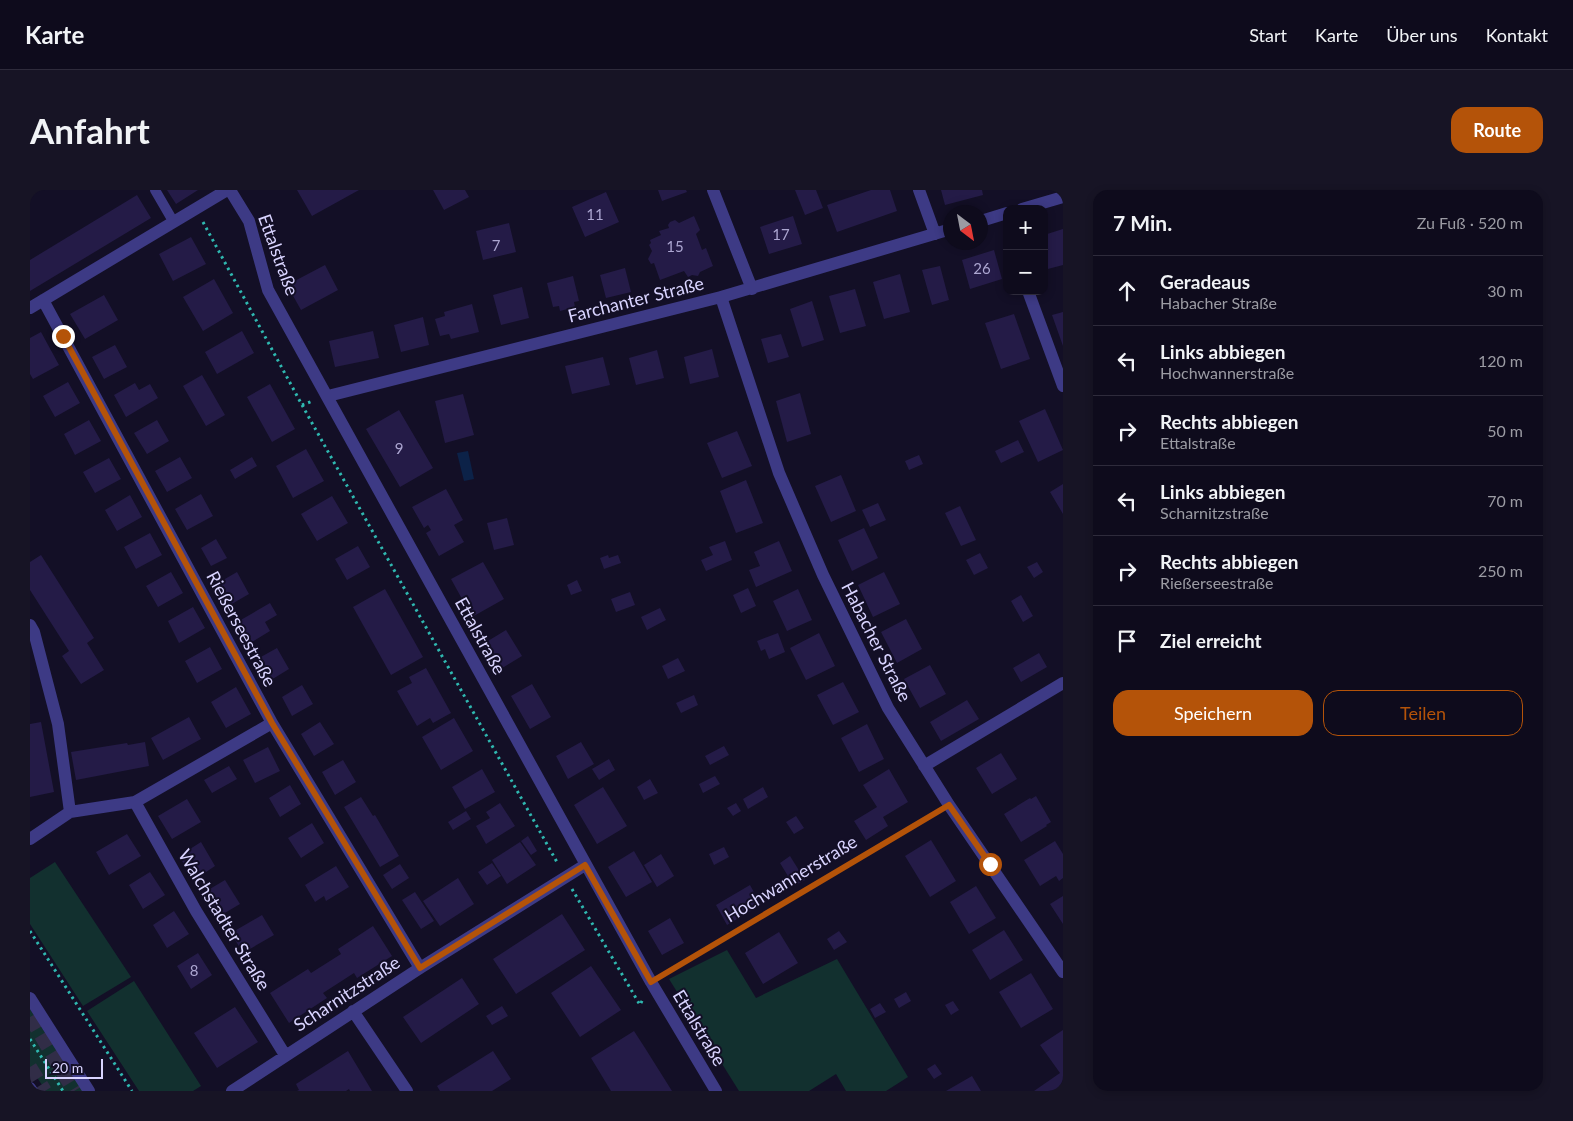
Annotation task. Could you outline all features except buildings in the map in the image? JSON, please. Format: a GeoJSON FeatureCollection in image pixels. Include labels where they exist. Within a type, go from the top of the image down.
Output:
{"type":"FeatureCollection","features":[{"type":"Feature","properties":{"kind":"street"},"geometry":{"type":"LineString","coordinates":[[30,308],[173,221],[229,190]]}},
{"type":"Feature","properties":{"kind":"street","name":"Ettalstraße"},"geometry":{"type":"LineString","coordinates":[[229,190],[248,221],[268,290],[585,865],[651,982],[716,1091]]}},
{"type":"Feature","properties":{"kind":"street"},"geometry":{"type":"LineString","coordinates":[[713,190],[752,288]]}},
{"type":"Feature","properties":{"kind":"street"},"geometry":{"type":"LineString","coordinates":[[919,190],[935,234]]}},
{"type":"Feature","properties":{"kind":"street"},"geometry":{"type":"LineString","coordinates":[[1036,205],[1063,197]]}},
{"type":"Feature","properties":{"kind":"street"},"geometry":{"type":"LineString","coordinates":[[988,219],[1003,214]]}},
{"type":"Feature","properties":{"kind":"street","name":"Farchanter Straße"},"geometry":{"type":"LineString","coordinates":[[328,396],[721,297],[943,231]]}},
{"type":"Feature","properties":{"kind":"street"},"geometry":{"type":"LineString","coordinates":[[1029,295],[1063,386]]}},
{"type":"Feature","properties":{"kind":"street","name":"Habacher Straße"},"geometry":{"type":"LineString","coordinates":[[721,297],[779,473],[823,576],[888,708],[949,805],[1063,972]]}},
{"type":"Feature","properties":{"kind":"street","name":"Rießerseestraße"},"geometry":{"type":"LineString","coordinates":[[44,300],[272,723],[420,968]]}},
{"type":"Feature","properties":{"kind":"street"},"geometry":{"type":"LineString","coordinates":[[30,625],[34,632],[58,724],[70,812]]}},
{"type":"Feature","properties":{"kind":"street"},"geometry":{"type":"LineString","coordinates":[[924,766],[1063,683]]}},
{"type":"Feature","properties":{"kind":"street"},"geometry":{"type":"LineString","coordinates":[[30,839],[70,812],[135,802],[272,723]]}},
{"type":"Feature","properties":{"kind":"street","name":"Walchstadter Straße"},"geometry":{"type":"LineString","coordinates":[[135,802],[196,911],[285,1056]]}},
{"type":"Feature","properties":{"kind":"street","name":"Scharnitzstraße"},"geometry":{"type":"LineString","coordinates":[[232,1091],[420,968],[585,865]]}},
{"type":"Feature","properties":{"kind":"street"},"geometry":{"type":"LineString","coordinates":[[30,998],[89,1091]]}},
{"type":"Feature","properties":{"kind":"street"},"geometry":{"type":"LineString","coordinates":[[353,1011],[407,1091]]}},
{"type":"Feature","properties":{"kind":"lane"},"geometry":{"type":"LineString","coordinates":[[155,190],[173,221]]}},
{"type":"Feature","properties":{"kind":"path"},"geometry":{"type":"LineString","coordinates":[[195,208],[311,422],[565,877],[640,1005],[651,982]]}},
{"type":"Feature","properties":{"kind":"path","name":"Hochwannerstraße"},"geometry":{"type":"LineString","coordinates":[[651,982],[949,805]]}},
{"type":"Feature","properties":{"kind":"path"},"geometry":{"type":"LineString","coordinates":[[30,931],[132,1091]]}},
{"type":"Feature","properties":{"kind":"path"},"geometry":{"type":"LineString","coordinates":[[30,1039],[63,1091]]}},
{"type":"Feature","properties":{"kind":"green space"},"geometry":{"type":"Polygon","coordinates":[[[55,862],[131,977],[83,1006],[30,924],[30,878],[55,862]]]}},
{"type":"Feature","properties":{"kind":"green space"},"geometry":{"type":"Polygon","coordinates":[[[727,950],[756,998],[837,959],[908,1077],[886,1091],[846,1091],[836,1074],[809,1091],[739,1091],[669,979],[727,950]]]}},
{"type":"Feature","properties":{"kind":"green space"},"geometry":{"type":"Polygon","coordinates":[[[134,981],[201,1086],[193,1091],[139,1091],[87,1011],[134,981]]]}},
{"type":"Feature","properties":{"kind":"green space"},"geometry":{"type":"Polygon","coordinates":[[[30,1009],[83,1091],[46,1091],[30,1067],[30,1009]]]}},
{"type":"Feature","properties":{"kind":"water"},"geometry":{"type":"Polygon","coordinates":[[[468,451],[474,479],[464,481],[457,453],[468,451]]]}},
{"type":"Feature","properties":{"kind":"tunnel"},"geometry":{"type":"LineString","coordinates":[[30,1017],[74,1091]]}},
{"type":"Feature","properties":{"kind":"tunnel"},"geometry":{"type":"LineString","coordinates":[[30,1067],[45,1091]]}},
{"type":"Feature","properties":{"kind":"route"},"geometry":{"type":"LineString","coordinates":[[63,336],[272,723],[420,968],[585,865],[651,982],[949,805],[990,864]]}}]}
